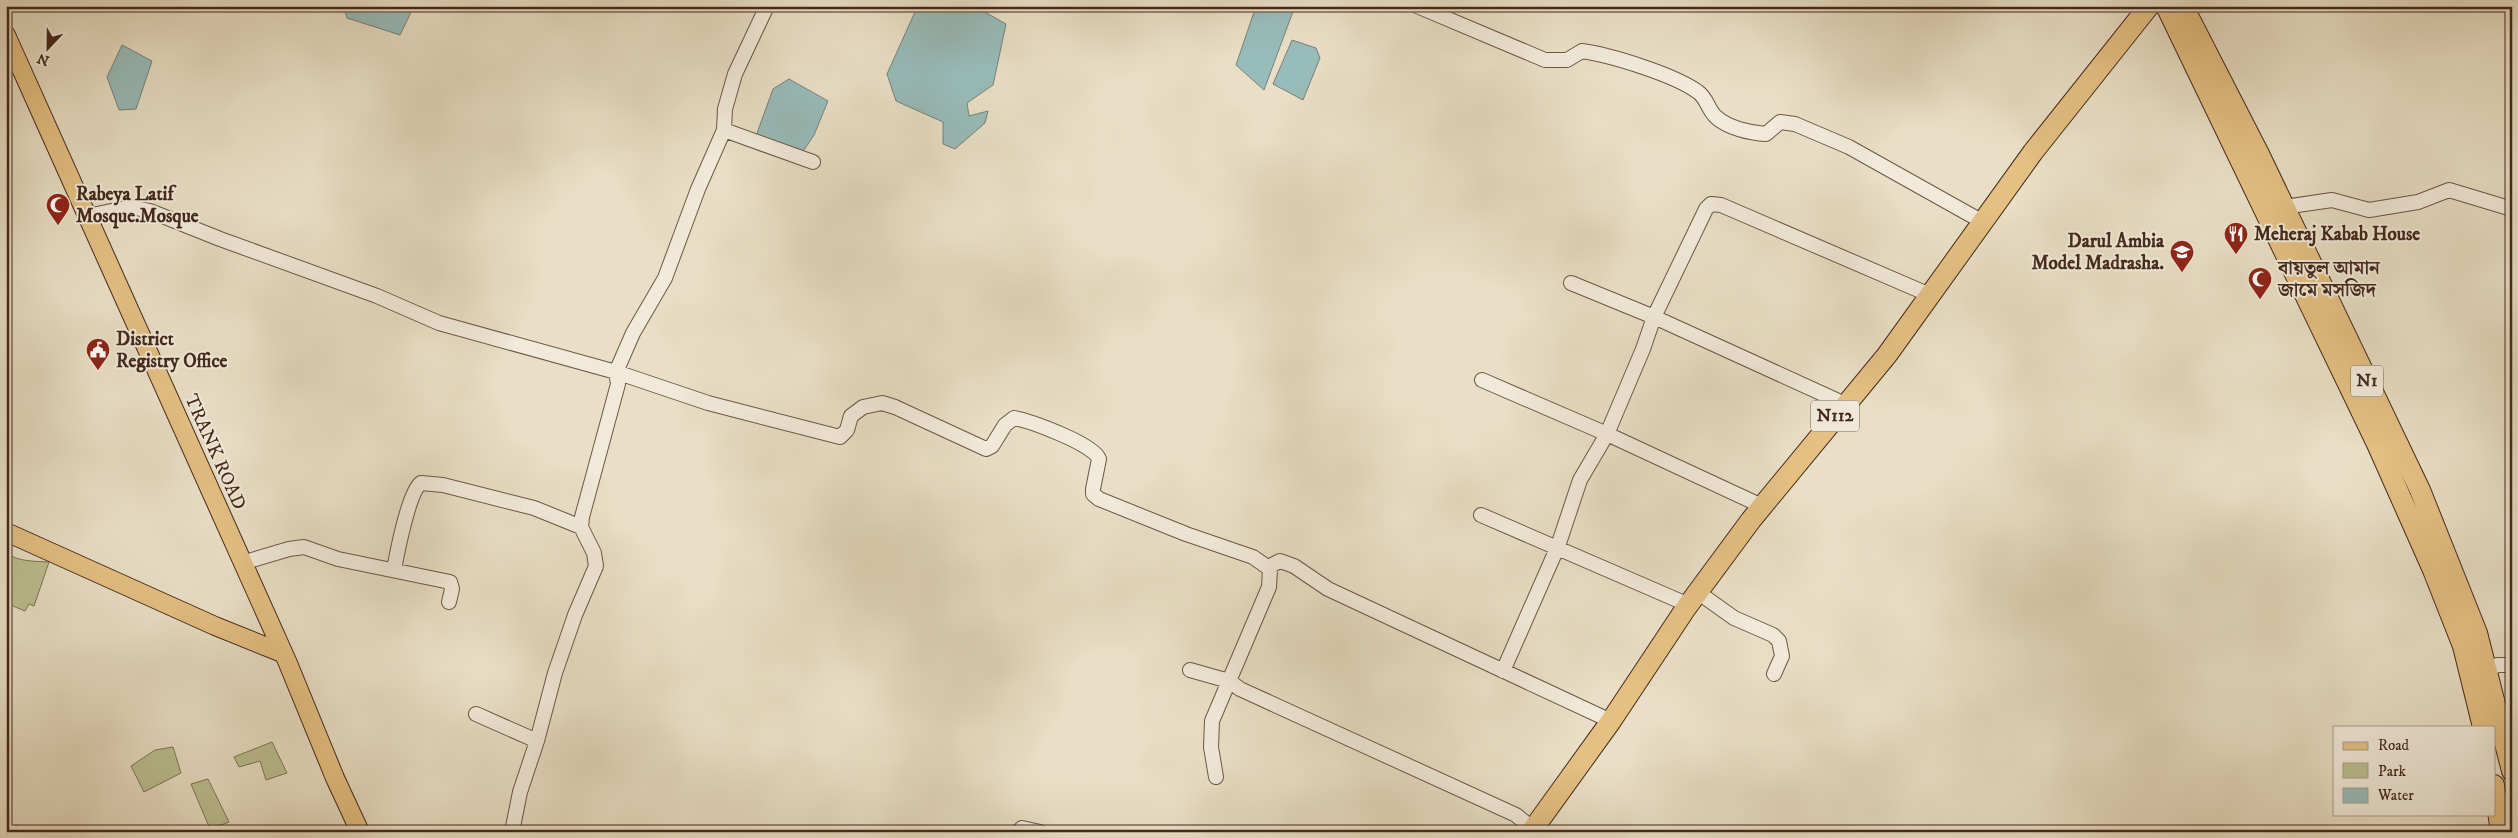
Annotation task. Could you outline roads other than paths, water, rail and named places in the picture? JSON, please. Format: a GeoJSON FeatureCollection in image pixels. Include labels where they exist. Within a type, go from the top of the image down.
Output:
{"type":"FeatureCollection","features":[{"type":"Feature","properties":{"kind":"highway","name":"N112"},"geometry":{"type":"LineString","coordinates":[[1532,830],[1611,721],[1693,600],[1762,506],[1887,355],[2033,152],[2149,6]]}},
{"type":"Feature","properties":{"kind":"highway","name":"N1"},"geometry":{"type":"LineString","coordinates":[[2166,6],[2377,444],[2433,570],[2463,646],[2483,726]]}},
{"type":"Feature","properties":{"kind":"highway","name":"N1"},"geometry":{"type":"LineString","coordinates":[[2183,6],[2284,207],[2420,490],[2477,632],[2512,771]]}},
{"type":"Feature","properties":{"kind":"highway"},"geometry":{"type":"LineString","coordinates":[[2496,798],[2501,832]]}},
{"type":"Feature","properties":{"kind":"main road","name":"TRANK ROAD"},"geometry":{"type":"LineString","coordinates":[[8,44],[87,216],[360,832]]}},
{"type":"Feature","properties":{"kind":"main road"},"geometry":{"type":"LineString","coordinates":[[6,532],[215,626],[282,653]]}},
{"type":"Feature","properties":{"kind":"street"},"geometry":{"type":"LineString","coordinates":[[512,832],[520,792],[537,741],[555,673],[575,615],[596,566],[594,553],[581,527],[584,505],[618,384],[616,372],[633,333],[665,278],[698,189],[724,130],[725,109],[735,74],[768,6]]}},
{"type":"Feature","properties":{"kind":"street"},"geometry":{"type":"LineString","coordinates":[[1417,6],[1545,60],[1567,60],[1582,52],[1663,75],[1700,93],[1715,116],[1735,127],[1766,134],[1780,122],[1796,124],[1849,147],[1983,222]]}},
{"type":"Feature","properties":{"kind":"street"},"geometry":{"type":"LineString","coordinates":[[724,130],[813,162]]}},
{"type":"Feature","properties":{"kind":"street"},"geometry":{"type":"LineString","coordinates":[[2284,207],[2332,200],[2369,210],[2418,202],[2449,190],[2512,209]]}},
{"type":"Feature","properties":{"kind":"street"},"geometry":{"type":"LineString","coordinates":[[1503,671],[1558,546],[1580,480],[1607,434],[1654,317],[1706,209],[1711,204],[1721,205],[1930,295]]}},
{"type":"Feature","properties":{"kind":"street"},"geometry":{"type":"LineString","coordinates":[[87,216],[131,207],[150,211],[220,239],[377,296],[439,323],[616,372],[708,403],[840,437],[848,430],[851,416],[863,407],[882,403],[895,407],[986,449],[992,446],[1009,420],[1014,418],[1024,419],[1063,436],[1097,454],[1099,459],[1093,489],[1094,494],[1099,498],[1186,534],[1253,557],[1268,567],[1271,572],[1268,587],[1212,721],[1211,747],[1216,777]]}},
{"type":"Feature","properties":{"kind":"street"},"geometry":{"type":"LineString","coordinates":[[1571,283],[1654,317],[1845,404]]}},
{"type":"Feature","properties":{"kind":"street"},"geometry":{"type":"LineString","coordinates":[[1482,380],[1607,434],[1762,506]]}},
{"type":"Feature","properties":{"kind":"street"},"geometry":{"type":"LineString","coordinates":[[394,570],[402,530],[416,489],[421,483],[443,486],[534,508],[581,527]]}},
{"type":"Feature","properties":{"kind":"street"},"geometry":{"type":"LineString","coordinates":[[1480,514],[1558,546],[1682,602],[1693,600],[1773,635],[1779,641],[1782,656],[1774,674]]}},
{"type":"Feature","properties":{"kind":"street"},"geometry":{"type":"LineString","coordinates":[[242,563],[289,549],[304,547],[338,559],[450,582],[452,590],[449,602]]}},
{"type":"Feature","properties":{"kind":"street"},"geometry":{"type":"LineString","coordinates":[[1268,567],[1280,561],[1294,566],[1328,589],[1611,721]]}},
{"type":"Feature","properties":{"kind":"street"},"geometry":{"type":"LineString","coordinates":[[2487,672],[2498,665],[2510,667]]}},
{"type":"Feature","properties":{"kind":"street"},"geometry":{"type":"LineString","coordinates":[[1190,670],[1229,681],[1240,689],[1516,815],[1532,830]]}},
{"type":"Feature","properties":{"kind":"street"},"geometry":{"type":"LineString","coordinates":[[476,714],[537,741]]}},
{"type":"Feature","properties":{"kind":"street"},"geometry":{"type":"LineString","coordinates":[[1018,832],[1022,828],[1040,832]]}},
{"type":"Feature","properties":{"kind":"water"},"geometry":{"type":"Polygon","coordinates":[[[343,6],[414,6],[400,35],[347,18],[343,6]]]}},
{"type":"Feature","properties":{"kind":"water"},"geometry":{"type":"Polygon","coordinates":[[[927,6],[974,6],[1006,24],[993,85],[967,103],[969,116],[988,111],[985,123],[955,149],[943,144],[943,122],[896,101],[887,74],[915,12],[927,6]]]}},
{"type":"Feature","properties":{"kind":"water"},"geometry":{"type":"Polygon","coordinates":[[[1256,6],[1295,6],[1264,90],[1236,65],[1256,6]]]}},
{"type":"Feature","properties":{"kind":"water"},"geometry":{"type":"Polygon","coordinates":[[[1292,40],[1316,48],[1320,58],[1303,100],[1273,84],[1292,40]]]}},
{"type":"Feature","properties":{"kind":"water"},"geometry":{"type":"Polygon","coordinates":[[[122,45],[152,61],[136,109],[119,110],[107,77],[122,45]]]}},
{"type":"Feature","properties":{"kind":"water"},"geometry":{"type":"Polygon","coordinates":[[[789,79],[828,101],[814,135],[802,153],[756,136],[773,89],[789,79]]]}},
{"type":"Feature","properties":{"kind":"railway"},"geometry":{"type":"LineString","coordinates":[[6,810],[19,832]]}},
{"type":"Feature","properties":{"kind":"railway"},"geometry":{"type":"LineString","coordinates":[[6,827],[9,832]]}},
{"type":"Feature","properties":{"kind":"place","name":"Rabeya Latif Mosque.Mosque"},"geometry":{"type":"Point","coordinates":[58,226]}},
{"type":"Feature","properties":{"kind":"place","name":"Meheraj Kabab House"},"geometry":{"type":"Point","coordinates":[2236,255]}},
{"type":"Feature","properties":{"kind":"place","name":"Darul Ambia Model Madrasha."},"geometry":{"type":"Point","coordinates":[2182,273]}},
{"type":"Feature","properties":{"kind":"place","name":"বায়তুল আমান জামে মসজিদ"},"geometry":{"type":"Point","coordinates":[2260,300]}},
{"type":"Feature","properties":{"kind":"place","name":"District Registry Office"},"geometry":{"type":"Point","coordinates":[98,371]}}]}
